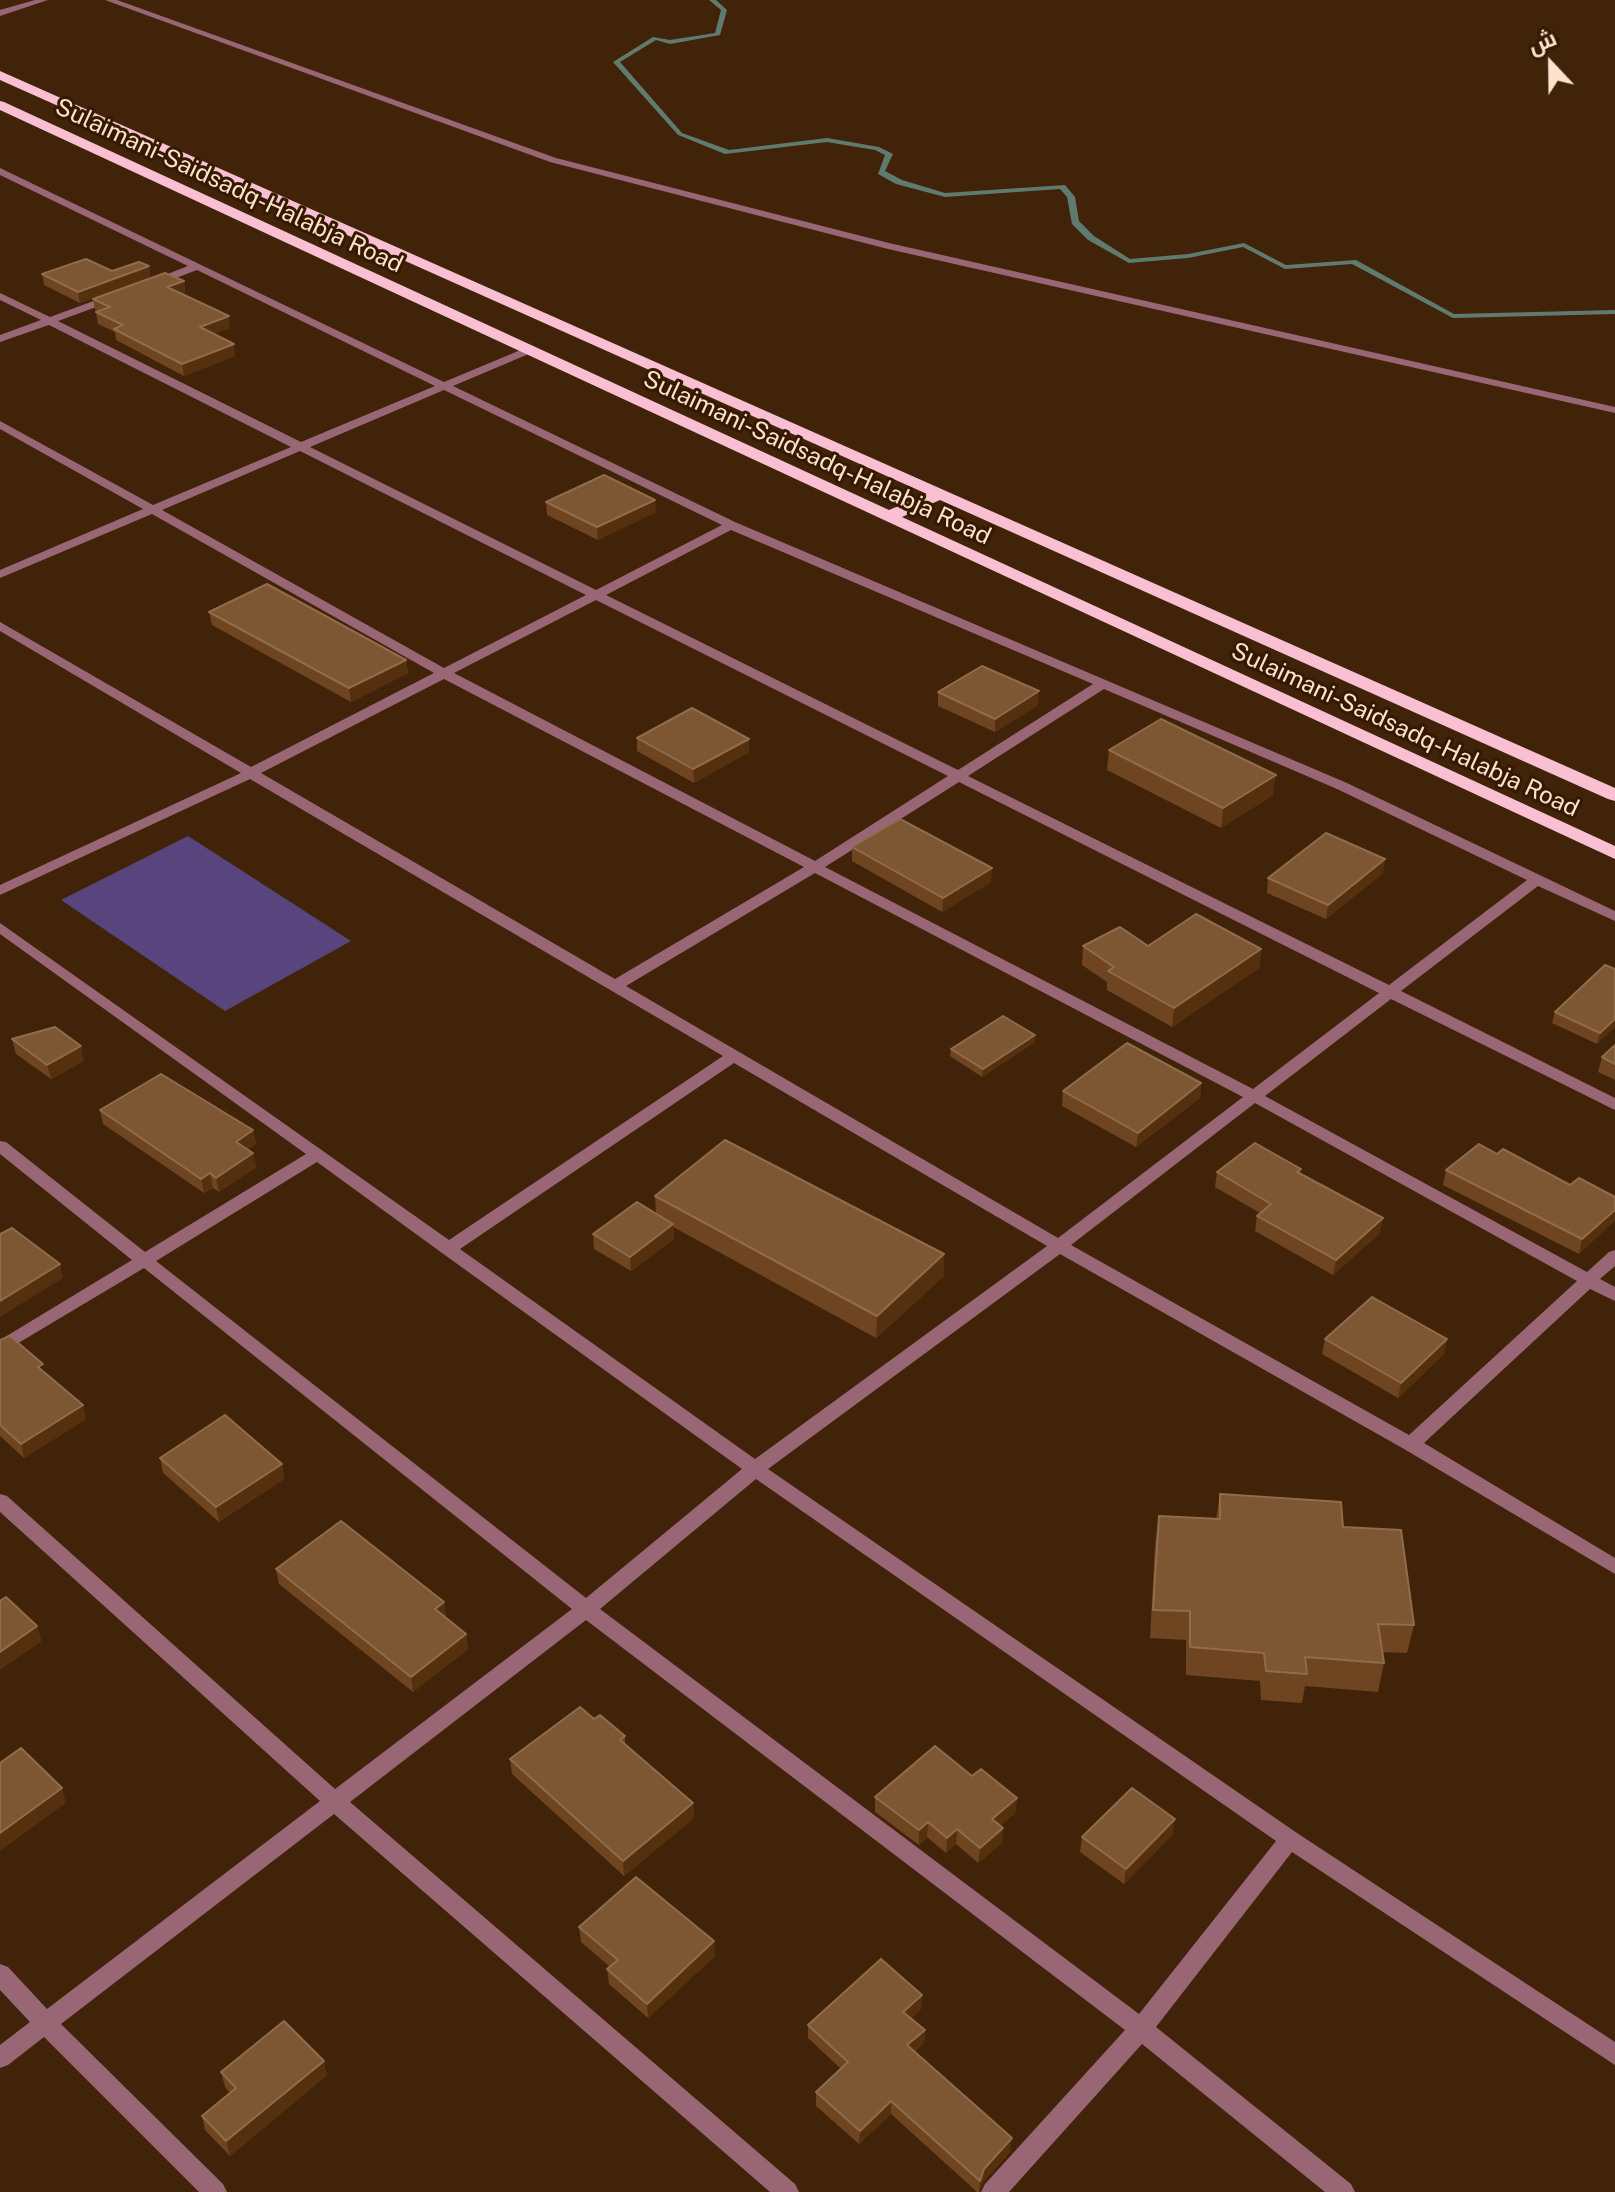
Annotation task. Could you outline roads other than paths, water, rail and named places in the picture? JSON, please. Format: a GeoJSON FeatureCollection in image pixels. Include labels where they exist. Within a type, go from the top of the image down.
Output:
{"type":"FeatureCollection","features":[{"type":"Feature","properties":{"kind":"highway","name":"Sulaimani-Saidsadq-Halabja Road"},"geometry":{"type":"LineString","coordinates":[[0,75],[1615,795]]}},
{"type":"Feature","properties":{"kind":"highway","name":"Sulaimani-Saidsadq-Halabja Road"},"geometry":{"type":"LineString","coordinates":[[0,105],[1615,853]]}},
{"type":"Feature","properties":{"kind":"highway"},"geometry":{"type":"LineString","coordinates":[[887,517],[941,494]]}},
{"type":"Feature","properties":{"kind":"street"},"geometry":{"type":"LineString","coordinates":[[0,13],[44,0]]}},
{"type":"Feature","properties":{"kind":"street"},"geometry":{"type":"LineString","coordinates":[[109,0],[553,160],[888,246],[1615,410]]}},
{"type":"Feature","properties":{"kind":"street"},"geometry":{"type":"LineString","coordinates":[[0,171],[731,525],[1342,786],[1615,917]]}},
{"type":"Feature","properties":{"kind":"street"},"geometry":{"type":"LineString","coordinates":[[139,288],[198,266]]}},
{"type":"Feature","properties":{"kind":"street"},"geometry":{"type":"LineString","coordinates":[[0,339],[124,294]]}},
{"type":"Feature","properties":{"kind":"street"},"geometry":{"type":"LineString","coordinates":[[0,296],[1615,1105]]}},
{"type":"Feature","properties":{"kind":"street"},"geometry":{"type":"LineString","coordinates":[[1,574],[527,351]]}},
{"type":"Feature","properties":{"kind":"street"},"geometry":{"type":"LineString","coordinates":[[0,424],[441,672],[1254,1096],[1615,1295]]}},
{"type":"Feature","properties":{"kind":"street"},"geometry":{"type":"LineString","coordinates":[[0,891],[249,774],[441,672],[731,525]]}},
{"type":"Feature","properties":{"kind":"street"},"geometry":{"type":"LineString","coordinates":[[0,626],[1059,1246],[1411,1444],[1615,1567]]}},
{"type":"Feature","properties":{"kind":"street"},"geometry":{"type":"LineString","coordinates":[[614,986],[815,867],[1103,684]]}},
{"type":"Feature","properties":{"kind":"street"},"geometry":{"type":"LineString","coordinates":[[0,2058],[586,1609],[755,1469],[1059,1246],[1536,880]]}},
{"type":"Feature","properties":{"kind":"street"},"geometry":{"type":"LineString","coordinates":[[0,927],[755,1469],[1290,1839],[1615,2055]]}},
{"type":"Feature","properties":{"kind":"street"},"geometry":{"type":"LineString","coordinates":[[448,1249],[734,1056]]}},
{"type":"Feature","properties":{"kind":"street"},"geometry":{"type":"LineString","coordinates":[[0,1146],[586,1609],[1141,2029],[1343,2192]]}},
{"type":"Feature","properties":{"kind":"street"},"geometry":{"type":"LineString","coordinates":[[0,1348],[146,1262],[317,1155]]}},
{"type":"Feature","properties":{"kind":"street"},"geometry":{"type":"LineString","coordinates":[[1411,1444],[1615,1256]]}},
{"type":"Feature","properties":{"kind":"street"},"geometry":{"type":"LineString","coordinates":[[0,1501],[335,1802],[787,2192]]}},
{"type":"Feature","properties":{"kind":"street"},"geometry":{"type":"LineString","coordinates":[[993,2192],[1141,2029],[1290,1839]]}},
{"type":"Feature","properties":{"kind":"street"},"geometry":{"type":"LineString","coordinates":[[0,1974],[215,2192]]}},
{"type":"Feature","properties":{"kind":"waterway"},"geometry":{"type":"LineString","coordinates":[[712,0],[724,10],[718,34],[670,42],[655,38],[616,62],[680,134],[728,152],[827,140],[877,148],[889,154],[881,172],[899,182],[945,195],[1062,187],[1071,197],[1075,222],[1091,238],[1129,261],[1188,256],[1244,245],[1285,267],[1353,262],[1453,316],[1615,312]]}}]}
